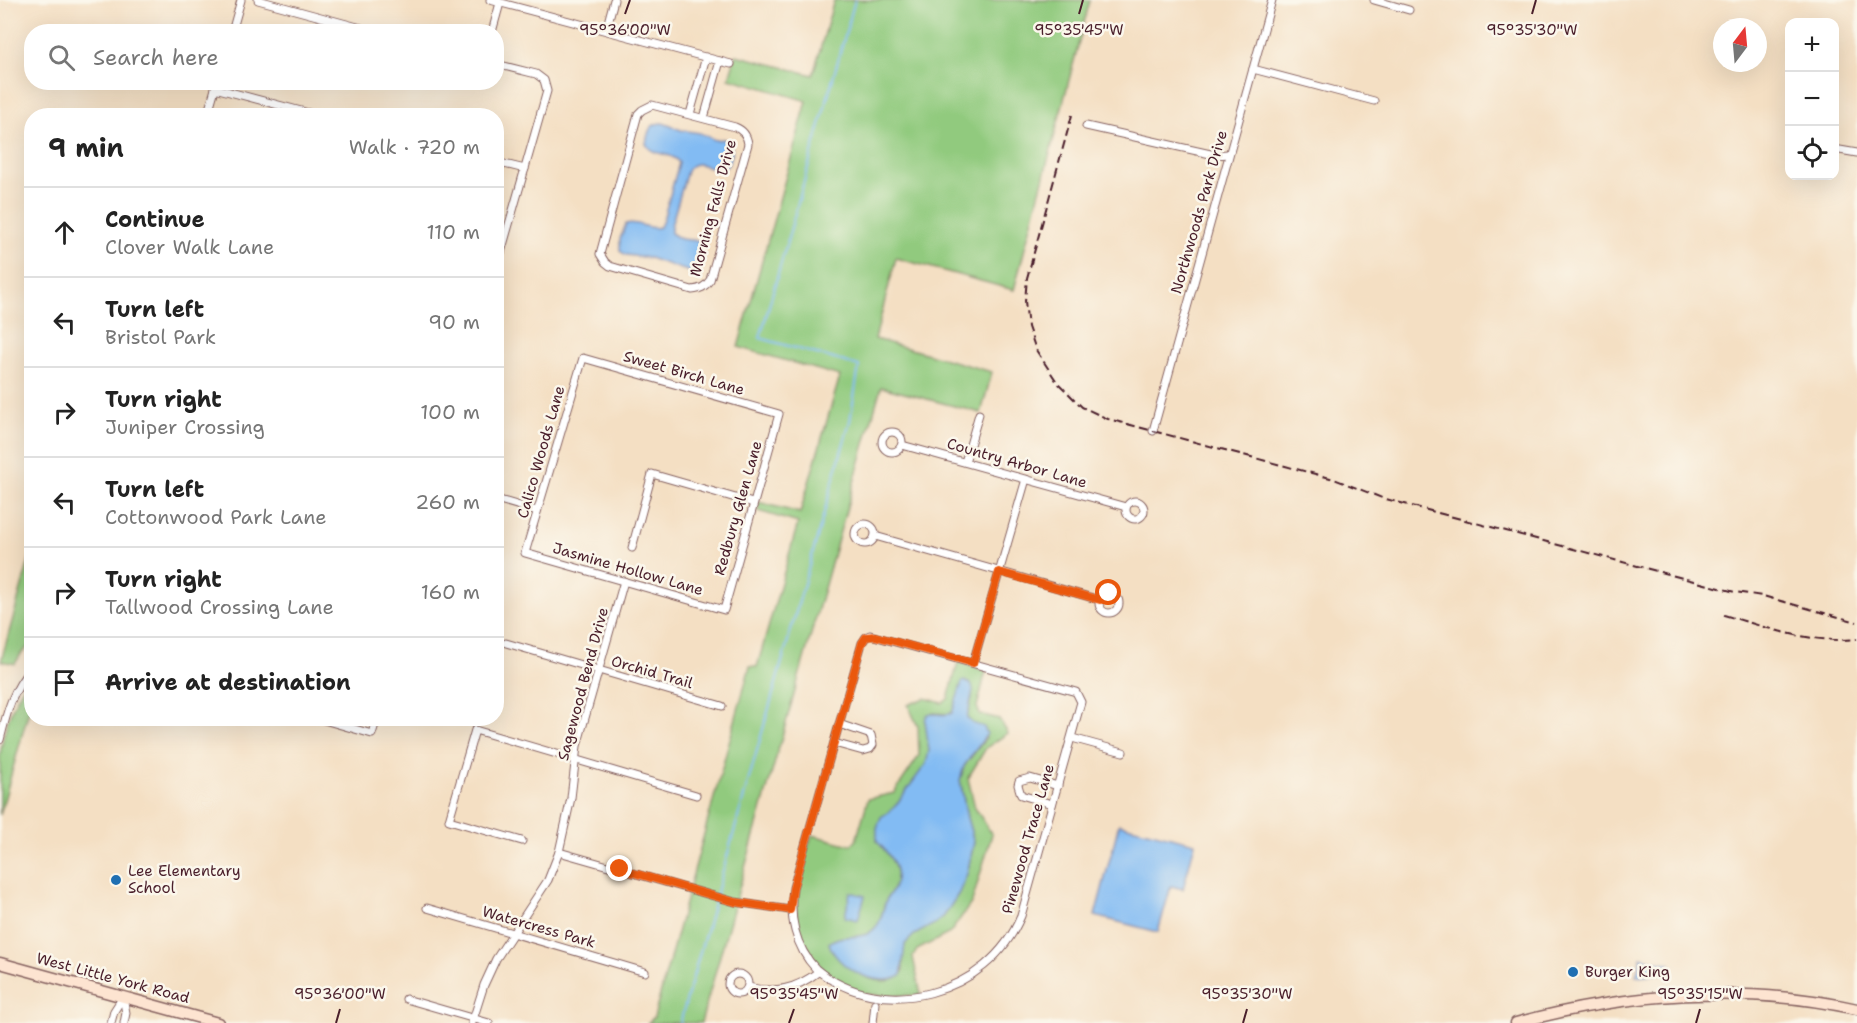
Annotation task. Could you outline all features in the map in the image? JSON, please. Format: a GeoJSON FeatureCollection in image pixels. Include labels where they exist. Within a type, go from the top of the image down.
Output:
{"type":"FeatureCollection","features":[{"type":"Feature","properties":{"kind":"main road","name":"West Little York Road"},"geometry":{"type":"LineString","coordinates":[[0,963],[218,1023]]}},
{"type":"Feature","properties":{"kind":"main road"},"geometry":{"type":"LineString","coordinates":[[1516,1023],[1604,1003],[1674,995],[1775,997],[1824,1002],[1857,1009]]}},
{"type":"Feature","properties":{"kind":"street"},"geometry":{"type":"LineString","coordinates":[[234,24],[241,0]]}},
{"type":"Feature","properties":{"kind":"street"},"geometry":{"type":"LineString","coordinates":[[258,0],[346,24]]}},
{"type":"Feature","properties":{"kind":"street"},"geometry":{"type":"LineString","coordinates":[[490,0],[731,64]]}},
{"type":"Feature","properties":{"kind":"street"},"geometry":{"type":"LineString","coordinates":[[606,30],[614,0]]}},
{"type":"Feature","properties":{"kind":"street","name":"Northwoods Park Drive"},"geometry":{"type":"LineString","coordinates":[[1153,431],[1272,0]]}},
{"type":"Feature","properties":{"kind":"street"},"geometry":{"type":"LineString","coordinates":[[1374,0],[1409,10]]}},
{"type":"Feature","properties":{"kind":"street"},"geometry":{"type":"LineString","coordinates":[[494,24],[500,3]]}},
{"type":"Feature","properties":{"kind":"street"},"geometry":{"type":"LineString","coordinates":[[706,57],[690,114],[704,118],[720,61]]}},
{"type":"Feature","properties":{"kind":"street"},"geometry":{"type":"LineString","coordinates":[[504,66],[536,74],[544,80],[547,91],[504,242]]}},
{"type":"Feature","properties":{"kind":"street"},"geometry":{"type":"LineString","coordinates":[[1252,69],[1374,101]]}},
{"type":"Feature","properties":{"kind":"street"},"geometry":{"type":"LineString","coordinates":[[697,88],[712,92]]}},
{"type":"Feature","properties":{"kind":"street"},"geometry":{"type":"LineString","coordinates":[[209,108],[215,90]]}},
{"type":"Feature","properties":{"kind":"street"},"geometry":{"type":"LineString","coordinates":[[233,90],[293,108]]}},
{"type":"Feature","properties":{"kind":"street","name":"Morning Falls Drive"},"geometry":{"type":"LineString","coordinates":[[690,114],[658,105],[647,107],[638,114],[601,249],[602,258],[610,266],[692,290],[704,288],[711,280],[748,144],[745,133],[735,127],[704,118]]}},
{"type":"Feature","properties":{"kind":"street"},"geometry":{"type":"LineString","coordinates":[[1086,126],[1215,155],[1228,154]]}},
{"type":"Feature","properties":{"kind":"street"},"geometry":{"type":"LineString","coordinates":[[1839,150],[1857,153]]}},
{"type":"Feature","properties":{"kind":"street"},"geometry":{"type":"LineString","coordinates":[[504,164],[525,169]]}},
{"type":"Feature","properties":{"kind":"street","name":"Sweet Birch Lane"},"geometry":{"type":"LineString","coordinates":[[583,357],[779,414]]}},
{"type":"Feature","properties":{"kind":"street","name":"Calico Woods Lane"},"geometry":{"type":"LineString","coordinates":[[525,554],[583,357]]}},
{"type":"Feature","properties":{"kind":"street","name":"Redbury Glen Lane"},"geometry":{"type":"LineString","coordinates":[[724,610],[779,414]]}},
{"type":"Feature","properties":{"kind":"street"},"geometry":{"type":"LineString","coordinates":[[965,462],[979,414]]}},
{"type":"Feature","properties":{"kind":"street","name":"Country Arbor Lane"},"geometry":{"type":"LineString","coordinates":[[902,445],[1125,507]]}},
{"type":"Feature","properties":{"kind":"street"},"geometry":{"type":"LineString","coordinates":[[632,548],[652,474],[753,503]]}},
{"type":"Feature","properties":{"kind":"street"},"geometry":{"type":"LineString","coordinates":[[873,1023],[875,1003],[841,990],[808,961],[799,944],[790,910],[793,888],[839,724],[862,643],[866,637],[875,636],[973,663],[1026,479]]}},
{"type":"Feature","properties":{"kind":"street"},"geometry":{"type":"LineString","coordinates":[[504,501],[537,511]]}},
{"type":"Feature","properties":{"kind":"street"},"geometry":{"type":"LineString","coordinates":[[875,536],[1100,600]]}},
{"type":"Feature","properties":{"kind":"street","name":"Jasmine Hollow Lane"},"geometry":{"type":"LineString","coordinates":[[525,554],[724,610]]}},
{"type":"Feature","properties":{"kind":"street","name":"Sagewood Bend Drive"},"geometry":{"type":"LineString","coordinates":[[473,1021],[484,985],[496,959],[548,880],[559,852],[571,798],[575,759],[624,582]]}},
{"type":"Feature","properties":{"kind":"street","name":"Orchid Trail"},"geometry":{"type":"LineString","coordinates":[[506,644],[722,706]]}},
{"type":"Feature","properties":{"kind":"street","name":"Pinewood Trace Lane"},"geometry":{"type":"LineString","coordinates":[[875,1003],[902,1003],[935,998],[966,984],[993,962],[1015,932],[1021,916],[1081,702],[1076,692],[973,663]]}},
{"type":"Feature","properties":{"kind":"street"},"geometry":{"type":"LineString","coordinates":[[0,740],[9,702],[24,677]]}},
{"type":"Feature","properties":{"kind":"street"},"geometry":{"type":"LineString","coordinates":[[834,743],[863,751],[870,749],[873,745],[871,735],[839,724]]}},
{"type":"Feature","properties":{"kind":"street"},"geometry":{"type":"LineString","coordinates":[[344,726],[372,734],[374,726]]}},
{"type":"Feature","properties":{"kind":"street"},"geometry":{"type":"LineString","coordinates":[[522,841],[449,820],[475,730],[696,795]]}},
{"type":"Feature","properties":{"kind":"street"},"geometry":{"type":"LineString","coordinates":[[1072,738],[1123,752]]}},
{"type":"Feature","properties":{"kind":"street"},"geometry":{"type":"LineString","coordinates":[[1052,804],[1021,795],[1018,785],[1020,781],[1030,778],[1058,786]]}},
{"type":"Feature","properties":{"kind":"street"},"geometry":{"type":"LineString","coordinates":[[559,852],[735,902],[790,910]]}},
{"type":"Feature","properties":{"kind":"street","name":"Watercress Park"},"geometry":{"type":"LineString","coordinates":[[427,908],[645,972]]}},
{"type":"Feature","properties":{"kind":"street"},"geometry":{"type":"LineString","coordinates":[[748,987],[775,992],[807,981],[818,972]]}},
{"type":"Feature","properties":{"kind":"street"},"geometry":{"type":"LineString","coordinates":[[111,1023],[114,1011],[123,997]]}},
{"type":"Feature","properties":{"kind":"street"},"geometry":{"type":"LineString","coordinates":[[123,997],[126,1013],[124,1023]]}},
{"type":"Feature","properties":{"kind":"street"},"geometry":{"type":"LineString","coordinates":[[406,999],[473,1021],[489,1023]]}},
{"type":"Feature","properties":{"kind":"green space"},"geometry":{"type":"Polygon","coordinates":[[[834,0],[1090,0],[1014,290],[896,258],[875,339],[992,372],[981,413],[881,387],[701,1023],[648,1023],[654,1017],[750,666],[757,667],[798,523],[758,511],[758,502],[800,513],[840,376],[738,347],[807,101],[729,78],[736,55],[813,75],[834,0]]]}},
{"type":"Feature","properties":{"kind":"green space"},"geometry":{"type":"Polygon","coordinates":[[[24,579],[24,651],[15,664],[1,661],[24,579]]]}},
{"type":"Feature","properties":{"kind":"green space"},"geometry":{"type":"Polygon","coordinates":[[[958,662],[986,671],[977,707],[980,714],[999,719],[1008,733],[986,748],[968,778],[975,808],[992,834],[972,902],[950,933],[917,950],[913,957],[921,995],[861,993],[833,978],[812,956],[805,943],[797,913],[796,897],[802,866],[812,835],[850,845],[856,841],[868,799],[894,793],[919,756],[918,727],[908,705],[925,698],[942,703],[948,699],[958,662]],[[972,697],[950,714],[933,713],[925,720],[929,750],[926,765],[903,799],[884,815],[877,841],[894,863],[897,875],[879,922],[869,933],[838,938],[829,943],[844,964],[870,978],[886,981],[903,972],[905,944],[914,935],[944,916],[959,893],[967,874],[974,842],[960,780],[964,766],[986,738],[967,718],[972,697]]]}},
{"type":"Feature","properties":{"kind":"green space"},"geometry":{"type":"Polygon","coordinates":[[[24,686],[25,726],[0,815],[0,757],[7,724],[24,686]]]}},
{"type":"Feature","properties":{"kind":"water"},"geometry":{"type":"Polygon","coordinates":[[[663,123],[681,130],[700,133],[715,140],[724,139],[732,148],[730,161],[721,170],[698,164],[687,171],[671,233],[681,239],[700,241],[703,245],[697,271],[693,273],[649,258],[626,255],[620,251],[620,239],[626,224],[635,223],[656,228],[660,227],[663,220],[679,163],[676,159],[653,151],[646,144],[652,126],[663,123]]]}},
{"type":"Feature","properties":{"kind":"water"},"geometry":{"type":"Polygon","coordinates":[[[964,681],[971,684],[973,690],[967,718],[972,723],[984,727],[987,734],[964,766],[960,780],[974,842],[967,874],[959,893],[944,916],[914,935],[905,944],[901,976],[881,980],[870,978],[859,974],[840,961],[829,943],[838,938],[869,933],[879,922],[897,875],[894,863],[877,841],[877,828],[881,817],[893,809],[926,764],[929,751],[925,720],[927,715],[952,713],[964,681]]]}},
{"type":"Feature","properties":{"kind":"water"},"geometry":{"type":"Polygon","coordinates":[[[1119,824],[1195,843],[1183,889],[1171,886],[1158,932],[1095,916],[1119,824]]]}},
{"type":"Feature","properties":{"kind":"water"},"geometry":{"type":"Polygon","coordinates":[[[850,892],[865,896],[858,920],[845,917],[850,892]]]}},
{"type":"Feature","properties":{"kind":"water"},"geometry":{"type":"Polygon","coordinates":[[[1641,957],[1671,964],[1668,973],[1636,976],[1641,957]]]}},
{"type":"Feature","properties":{"kind":"waterway"},"geometry":{"type":"LineString","coordinates":[[680,1023],[850,421],[859,366],[760,338],[855,0]]}},
{"type":"Feature","properties":{"kind":"railway"},"geometry":{"type":"LineString","coordinates":[[1072,115],[1027,278],[1025,301],[1028,327],[1036,350],[1057,382],[1082,407],[1108,419],[1334,479],[1382,498],[1857,622]]}},
{"type":"Feature","properties":{"kind":"railway"},"geometry":{"type":"LineString","coordinates":[[1724,615],[1806,637],[1857,639]]}},
{"type":"Feature","properties":{"kind":"place","name":"Lee Elementary School"},"geometry":{"type":"Point","coordinates":[116,880]}},
{"type":"Feature","properties":{"kind":"place","name":"Burger King"},"geometry":{"type":"Point","coordinates":[1573,972]}},
{"type":"Feature","properties":{"kind":"route"},"geometry":{"type":"LineString","coordinates":[[620,869],[735,902],[790,910],[793,888],[862,643],[866,637],[875,636],[973,663],[999,572],[1100,600],[1103,595],[1109,593]]}}]}
